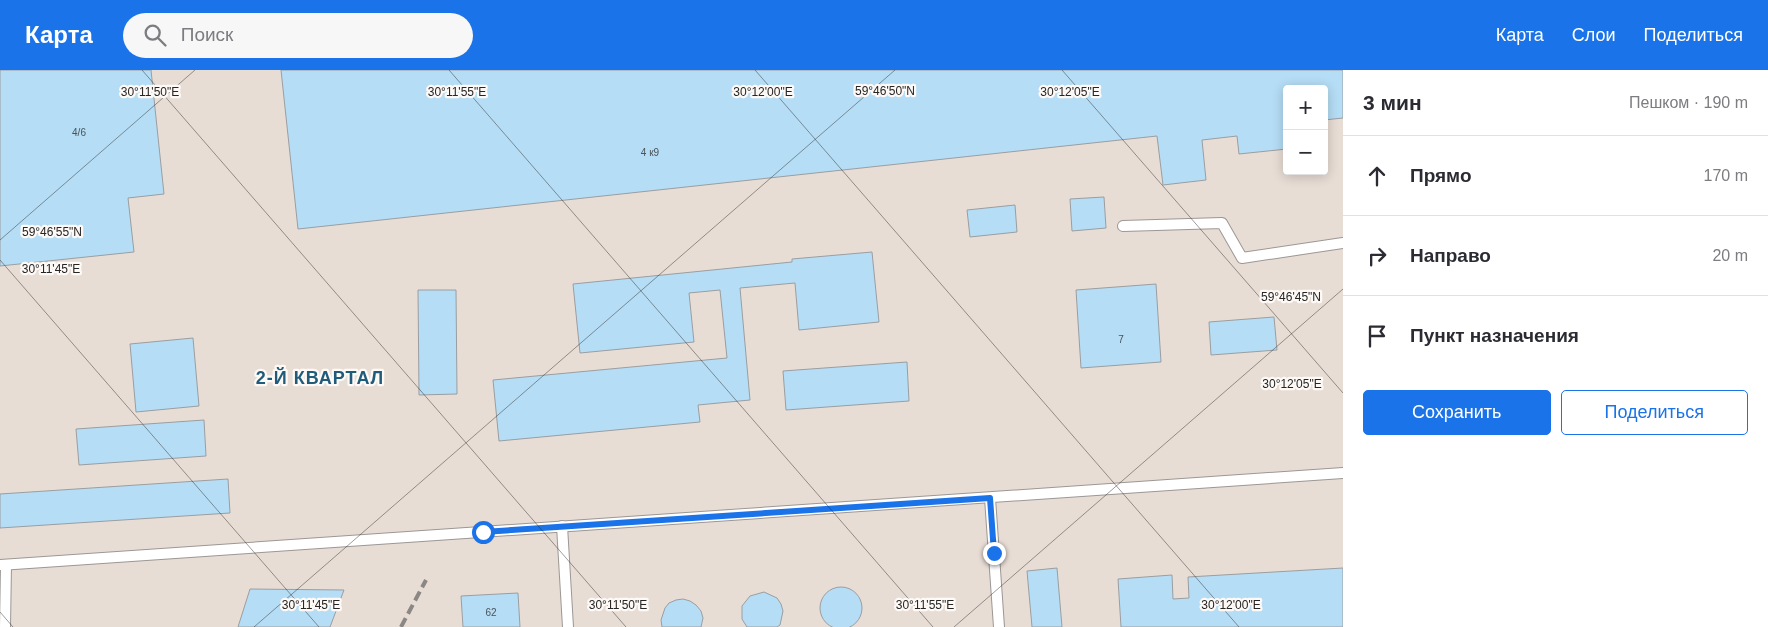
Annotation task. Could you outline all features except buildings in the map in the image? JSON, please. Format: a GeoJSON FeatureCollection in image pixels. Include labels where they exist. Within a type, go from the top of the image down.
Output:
{"type":"FeatureCollection","features":[{"type":"Feature","properties":{"kind":"lane"},"geometry":{"type":"LineString","coordinates":[[1123,226],[1222,222],[1242,258],[1343,243]]}},
{"type":"Feature","properties":{"kind":"lane"},"geometry":{"type":"LineString","coordinates":[[5,627],[3,565],[1343,473]]}},
{"type":"Feature","properties":{"kind":"lane"},"geometry":{"type":"LineString","coordinates":[[990,498],[998,627]]}},
{"type":"Feature","properties":{"kind":"lane"},"geometry":{"type":"LineString","coordinates":[[562,526],[568,627]]}},
{"type":"Feature","properties":{"kind":"shaded area"},"geometry":{"type":"Polygon","coordinates":[[[0,70],[1343,70],[1343,627],[0,627],[0,70]]]}},
{"type":"Feature","properties":{"kind":"railway"},"geometry":{"type":"LineString","coordinates":[[401,627],[426,580]]}},
{"type":"Feature","properties":{"kind":"district","name":"2-Й КВАРТАЛ"},"geometry":{"type":"Point","coordinates":[320,378]}},
{"type":"Feature","properties":{"kind":"route"},"geometry":{"type":"LineString","coordinates":[[483,532],[990,498],[994,553]]}}]}
